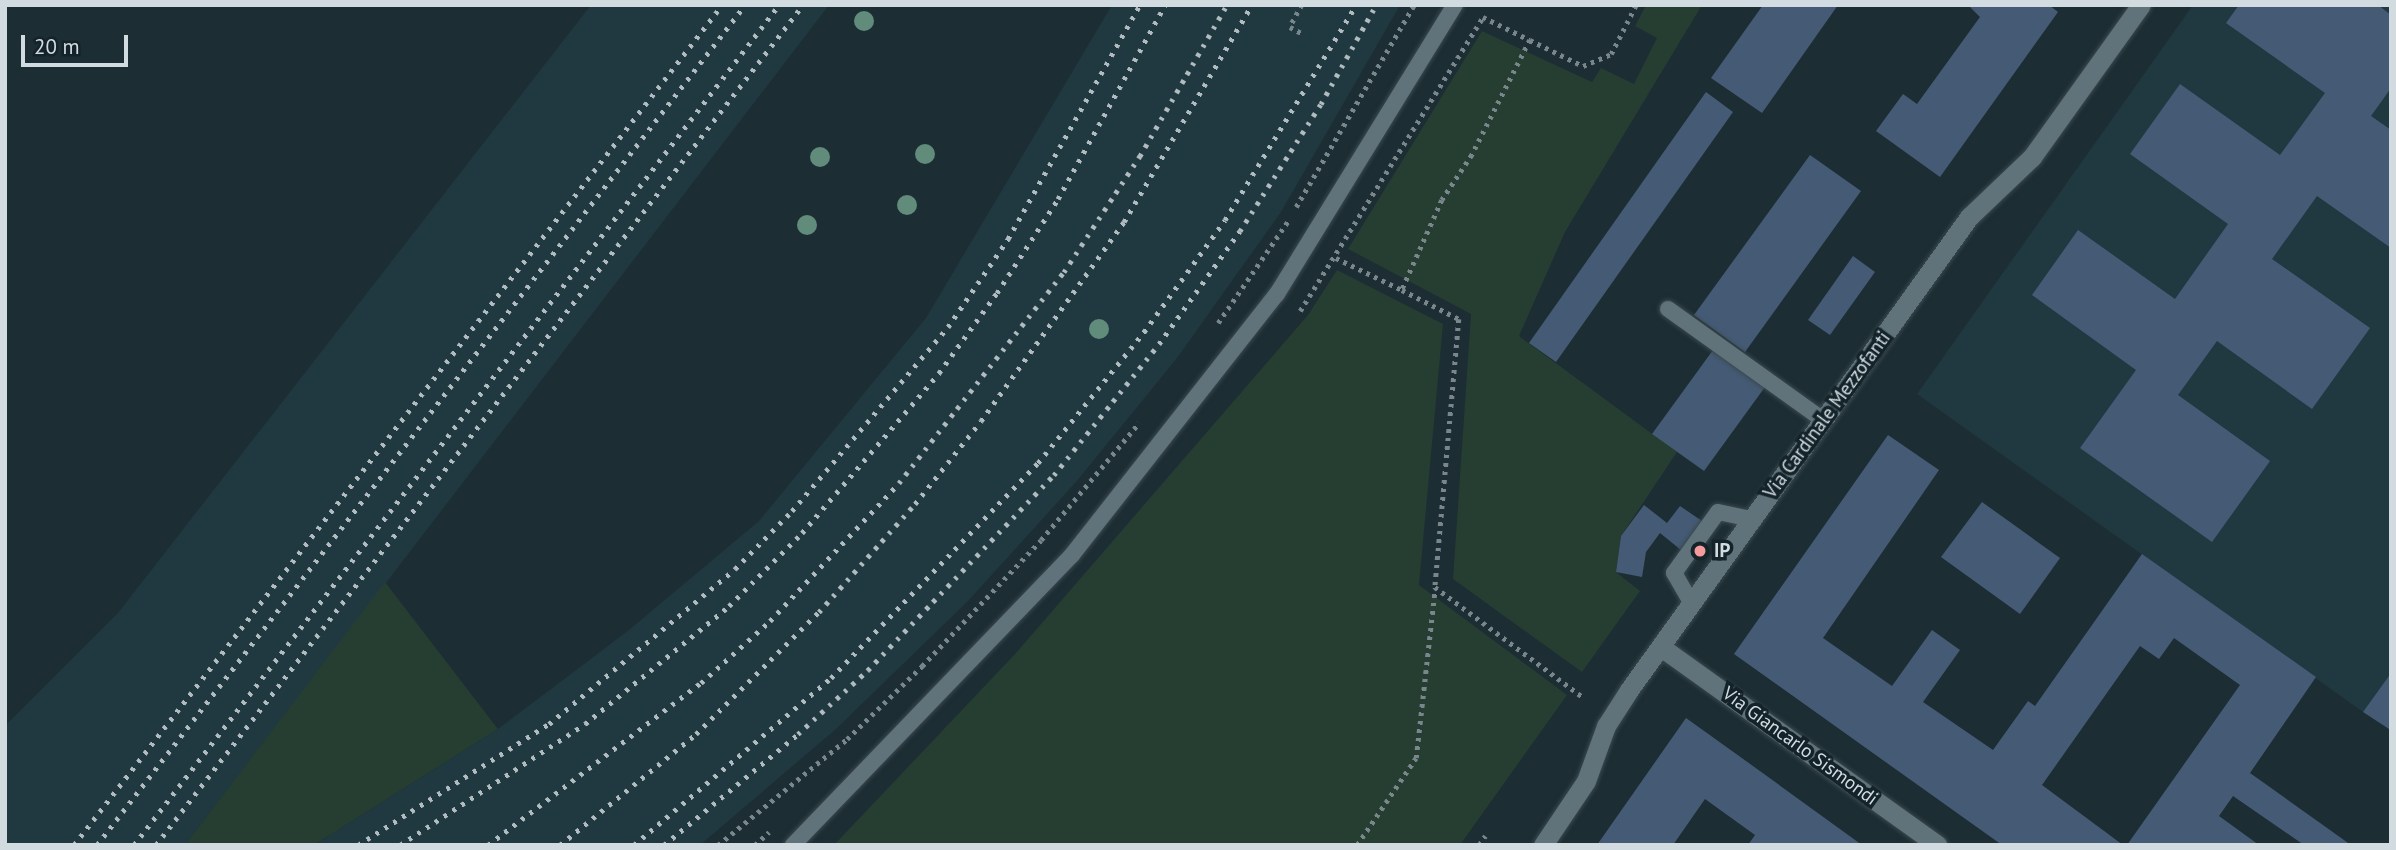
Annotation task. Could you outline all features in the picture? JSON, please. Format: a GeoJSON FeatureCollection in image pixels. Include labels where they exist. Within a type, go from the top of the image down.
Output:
{"type":"FeatureCollection","features":[{"type":"Feature","properties":{"kind":"street","name":"Via Cardinale Mezzofanti"},"geometry":{"type":"LineString","coordinates":[[1543,845],[1586,781],[1610,719],[1661,647],[1969,217],[2032,157],[2139,6]]}},
{"type":"Feature","properties":{"kind":"street","name":"Via Giancarlo Sismondi"},"geometry":{"type":"LineString","coordinates":[[1661,647],[1938,845]]}},
{"type":"Feature","properties":{"kind":"lane"},"geometry":{"type":"LineString","coordinates":[[793,845],[1072,555],[1277,294],[1452,10]]}},
{"type":"Feature","properties":{"kind":"lane"},"geometry":{"type":"LineString","coordinates":[[1668,309],[1824,420]]}},
{"type":"Feature","properties":{"kind":"lane"},"geometry":{"type":"LineString","coordinates":[[1692,604],[1674,573],[1718,512],[1752,519]]}},
{"type":"Feature","properties":{"kind":"path"},"geometry":{"type":"LineString","coordinates":[[1302,5],[1290,27],[1303,34]]}},
{"type":"Feature","properties":{"kind":"path"},"geometry":{"type":"LineString","coordinates":[[1210,334],[1291,216],[1414,5]]}},
{"type":"Feature","properties":{"kind":"path"},"geometry":{"type":"LineString","coordinates":[[1483,17],[1583,66],[1611,54],[1636,5]]}},
{"type":"Feature","properties":{"kind":"path"},"geometry":{"type":"LineString","coordinates":[[1402,290],[1442,200],[1472,155],[1530,40]]}},
{"type":"Feature","properties":{"kind":"path"},"geometry":{"type":"LineString","coordinates":[[1336,258],[1459,319],[1435,587],[1416,758],[1357,845]]}},
{"type":"Feature","properties":{"kind":"path"},"geometry":{"type":"LineString","coordinates":[[718,845],[847,739],[922,666],[1041,540],[1144,417]]}},
{"type":"Feature","properties":{"kind":"path"},"geometry":{"type":"LineString","coordinates":[[1435,587],[1584,698]]}},
{"type":"Feature","properties":{"kind":"path"},"geometry":{"type":"LineString","coordinates":[[755,845],[776,824]]}},
{"type":"Feature","properties":{"kind":"path"},"geometry":{"type":"LineString","coordinates":[[1479,845],[1485,836]]}},
{"type":"Feature","properties":{"kind":"shaded area"},"geometry":{"type":"Polygon","coordinates":[[[591,5],[829,5],[185,845],[5,845],[5,726],[118,613],[591,5]]]}},
{"type":"Feature","properties":{"kind":"shaded area"},"geometry":{"type":"Polygon","coordinates":[[[1112,5],[1400,5],[1281,212],[1177,358],[1076,482],[968,601],[836,729],[700,845],[314,845],[498,729],[629,630],[759,521],[926,318],[1112,5]]]}},
{"type":"Feature","properties":{"kind":"shaded area"},"geometry":{"type":"Polygon","coordinates":[[[2193,5],[2391,5],[2391,673],[2363,712],[1917,394],[2193,5]]]}},
{"type":"Feature","properties":{"kind":"green space"},"geometry":{"type":"Polygon","coordinates":[[[1646,5],[1702,5],[1565,232],[1519,336],[1677,452],[1621,536],[1616,572],[1640,591],[1582,672],[1453,579],[1471,314],[1348,249],[1482,31],[1592,82],[1601,68],[1634,84],[1657,38],[1635,26],[1646,5]]]}},
{"type":"Feature","properties":{"kind":"green space"},"geometry":{"type":"Polygon","coordinates":[[[1337,270],[1443,324],[1419,585],[1567,695],[1460,845],[834,845],[1016,653],[1308,315],[1337,270]]]}},
{"type":"Feature","properties":{"kind":"green space"},"geometry":{"type":"Polygon","coordinates":[[[385,582],[498,729],[314,845],[185,845],[385,582]]]}},
{"type":"Feature","properties":{"kind":"building"},"geometry":{"type":"Polygon","coordinates":[[[1763,5],[1838,5],[1762,113],[1711,78],[1763,5]]]}},
{"type":"Feature","properties":{"kind":"building"},"geometry":{"type":"Polygon","coordinates":[[[1968,5],[2049,5],[2058,12],[1940,177],[1876,131],[1903,94],[1917,104],[1980,17],[1968,5]]]}},
{"type":"Feature","properties":{"kind":"building"},"geometry":{"type":"Polygon","coordinates":[[[2239,5],[2378,5],[2391,15],[2391,88],[2371,116],[2391,130],[2391,248],[2317,196],[2272,259],[2370,328],[2312,409],[2217,341],[2178,395],[2270,461],[2212,542],[2080,448],[2136,370],[2032,295],[2078,230],[2175,299],[2228,224],[2130,154],[2180,84],[2280,155],[2325,93],[2226,23],[2239,5]]]}},
{"type":"Feature","properties":{"kind":"building"},"geometry":{"type":"Polygon","coordinates":[[[1706,92],[1733,112],[1556,362],[1529,343],[1706,92]]]}},
{"type":"Feature","properties":{"kind":"building"},"geometry":{"type":"Polygon","coordinates":[[[1810,155],[1861,191],[1745,352],[1694,315],[1810,155]]]}},
{"type":"Feature","properties":{"kind":"building"},"geometry":{"type":"Polygon","coordinates":[[[1853,256],[1875,272],[1830,335],[1808,320],[1853,256]]]}},
{"type":"Feature","properties":{"kind":"building"},"geometry":{"type":"Polygon","coordinates":[[[1713,350],[1765,387],[1704,471],[1652,434],[1713,350]]]}},
{"type":"Feature","properties":{"kind":"building"},"geometry":{"type":"Polygon","coordinates":[[[1888,435],[1939,470],[1823,638],[1892,686],[1932,630],[1960,650],[1923,702],[1993,750],[2028,701],[2035,706],[2142,554],[2316,677],[2250,773],[2351,845],[2304,845],[2233,796],[2219,816],[2259,845],[2127,845],[2240,685],[2174,638],[2159,659],[2140,646],[2042,785],[2123,845],[2002,845],[1734,654],[1888,435]]]}},
{"type":"Feature","properties":{"kind":"building"},"geometry":{"type":"Polygon","coordinates":[[[1982,502],[2060,558],[2020,614],[1941,557],[1982,502]]]}},
{"type":"Feature","properties":{"kind":"building"},"geometry":{"type":"Polygon","coordinates":[[[1644,505],[1667,523],[1680,506],[1702,521],[1681,550],[1660,533],[1646,552],[1642,577],[1616,572],[1621,536],[1644,505]]]}},
{"type":"Feature","properties":{"kind":"building"},"geometry":{"type":"Polygon","coordinates":[[[2391,673],[2391,726],[2389,729],[2363,712],[2391,673]]]}},
{"type":"Feature","properties":{"kind":"building"},"geometry":{"type":"Polygon","coordinates":[[[1686,718],[1862,845],[1748,845],[1755,835],[1705,799],[1673,845],[1597,845],[1686,718]]]}},
{"type":"Feature","properties":{"kind":"railway"},"geometry":{"type":"LineString","coordinates":[[74,845],[722,5]]}},
{"type":"Feature","properties":{"kind":"railway"},"geometry":{"type":"LineString","coordinates":[[97,845],[745,5]]}},
{"type":"Feature","properties":{"kind":"railway"},"geometry":{"type":"LineString","coordinates":[[134,845],[779,5]]}},
{"type":"Feature","properties":{"kind":"railway"},"geometry":{"type":"LineString","coordinates":[[156,845],[803,5]]}},
{"type":"Feature","properties":{"kind":"railway"},"geometry":{"type":"LineString","coordinates":[[358,845],[549,724],[735,569],[792,511],[948,327],[1008,239],[1140,5]]}},
{"type":"Feature","properties":{"kind":"railway"},"geometry":{"type":"LineString","coordinates":[[400,845],[585,724],[729,606],[802,533],[939,373],[997,293],[1058,199],[1165,5]]}},
{"type":"Feature","properties":{"kind":"railway"},"geometry":{"type":"LineString","coordinates":[[488,845],[701,683],[770,621],[899,483],[1064,272],[1140,156],[1227,5]]}},
{"type":"Feature","properties":{"kind":"railway"},"geometry":{"type":"LineString","coordinates":[[560,845],[696,734],[819,612],[915,504],[981,421],[1124,222],[1252,5]]}},
{"type":"Feature","properties":{"kind":"railway"},"geometry":{"type":"LineString","coordinates":[[634,845],[831,678],[1038,463],[1144,332],[1225,220],[1356,5]]}},
{"type":"Feature","properties":{"kind":"railway"},"geometry":{"type":"LineString","coordinates":[[664,845],[798,734],[868,670],[1054,475],[1159,344],[1240,231],[1321,104],[1376,5]]}},
{"type":"Feature","properties":{"kind":"place","name":"IP"},"geometry":{"type":"Point","coordinates":[1700,551]}}]}
